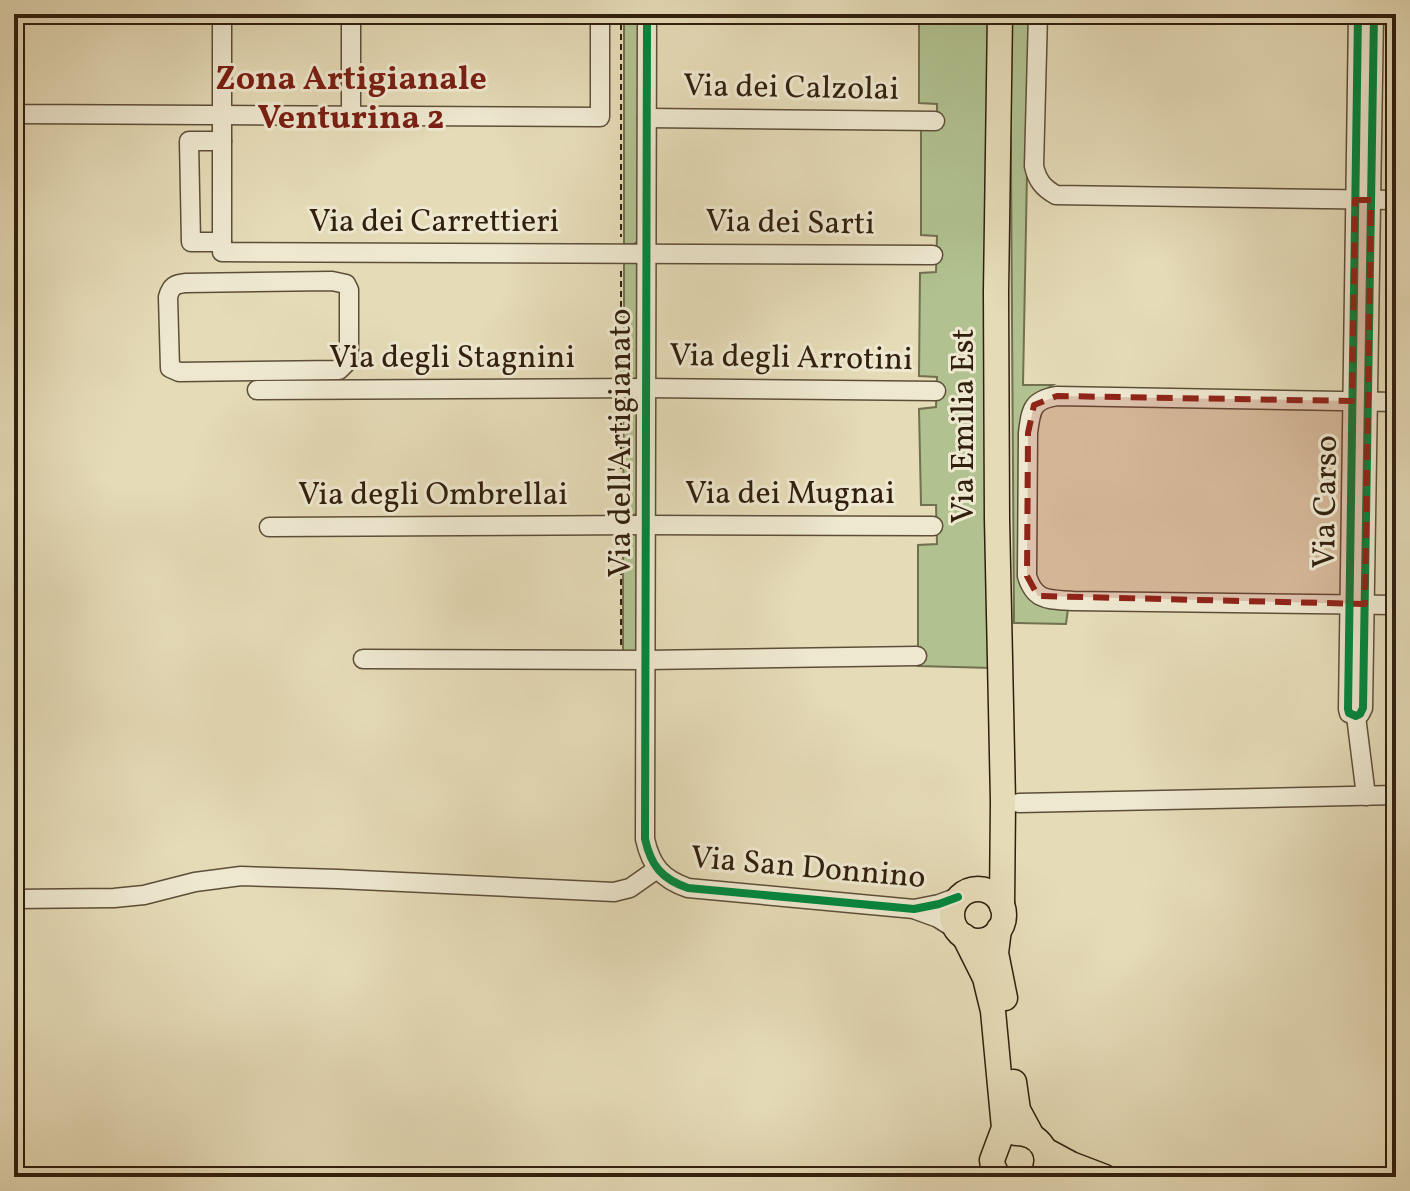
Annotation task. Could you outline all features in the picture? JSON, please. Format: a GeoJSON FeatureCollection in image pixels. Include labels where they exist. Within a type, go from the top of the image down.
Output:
{"type":"FeatureCollection","features":[{"type":"Feature","properties":{"kind":"main road","name":"Via Emilia Est"},"geometry":{"type":"LineString","coordinates":[[1000,14],[996,307],[1003,801],[996,953],[1006,1003],[1018,1110],[1048,1162],[1042,1177]]}},
{"type":"Feature","properties":{"kind":"main road","name":"Via Emilia Est"},"geometry":{"type":"LineString","coordinates":[[961,895],[989,864],[1001,838]]}},
{"type":"Feature","properties":{"kind":"main road"},"geometry":{"type":"LineString","coordinates":[[960,933],[975,940],[986,939],[1000,918],[998,899],[986,890],[971,890],[961,895],[952,910],[952,917],[960,933],[985,978],[991,1000],[1004,1128],[992,1160],[996,1176]]}},
{"type":"Feature","properties":{"kind":"main road"},"geometry":{"type":"LineString","coordinates":[[1000,1141],[1015,1133],[1039,1143],[1071,1164],[1105,1177]]}},
{"type":"Feature","properties":{"kind":"street"},"geometry":{"type":"LineString","coordinates":[[222,14],[222,247]]}},
{"type":"Feature","properties":{"kind":"street"},"geometry":{"type":"LineString","coordinates":[[351,14],[351,117]]}},
{"type":"Feature","properties":{"kind":"street"},"geometry":{"type":"LineString","coordinates":[[14,112],[600,117],[600,14]]}},
{"type":"Feature","properties":{"kind":"street","name":"Via dell'Artigianato"},"geometry":{"type":"LineString","coordinates":[[647,14],[645,839],[657,869]]}},
{"type":"Feature","properties":{"kind":"street"},"geometry":{"type":"LineString","coordinates":[[1038,14],[1034,166],[1043,187],[1056,195],[1396,200]]}},
{"type":"Feature","properties":{"kind":"street","name":"Via Carso"},"geometry":{"type":"LineString","coordinates":[[1358,14],[1363,200],[1357,604],[1348,709],[1356,716],[1366,796]]}},
{"type":"Feature","properties":{"kind":"street","name":"Via Carso"},"geometry":{"type":"LineString","coordinates":[[1363,200],[1374,14]]}},
{"type":"Feature","properties":{"kind":"street","name":"Via dei Calzolai"},"geometry":{"type":"LineString","coordinates":[[647,118],[935,121]]}},
{"type":"Feature","properties":{"kind":"street","name":"Via dei Carrettieri"},"geometry":{"type":"LineString","coordinates":[[222,141],[189,141],[191,242],[265,253],[647,252]]}},
{"type":"Feature","properties":{"kind":"street","name":"Via dei Sarti"},"geometry":{"type":"LineString","coordinates":[[647,252],[933,255]]}},
{"type":"Feature","properties":{"kind":"street"},"geometry":{"type":"LineString","coordinates":[[265,253],[266,283]]}},
{"type":"Feature","properties":{"kind":"street"},"geometry":{"type":"LineString","coordinates":[[332,281],[346,284],[349,290],[349,355],[339,370],[179,372],[170,368],[170,288],[186,283],[266,283],[332,281]]}},
{"type":"Feature","properties":{"kind":"street","name":"Via degli Stagnini"},"geometry":{"type":"LineString","coordinates":[[257,390],[646,388]]}},
{"type":"Feature","properties":{"kind":"street","name":"Via degli Arrotini"},"geometry":{"type":"LineString","coordinates":[[646,388],[936,391]]}},
{"type":"Feature","properties":{"kind":"street"},"geometry":{"type":"LineString","coordinates":[[1396,402],[1046,398],[1034,405],[1030,414],[1027,576],[1033,591],[1046,599],[1396,605]]}},
{"type":"Feature","properties":{"kind":"street","name":"Via degli Ombrellai"},"geometry":{"type":"LineString","coordinates":[[269,527],[646,525]]}},
{"type":"Feature","properties":{"kind":"street","name":"Via dei Mugnai"},"geometry":{"type":"LineString","coordinates":[[646,525],[933,526]]}},
{"type":"Feature","properties":{"kind":"street"},"geometry":{"type":"LineString","coordinates":[[363,659],[646,660],[917,656]]}},
{"type":"Feature","properties":{"kind":"street"},"geometry":{"type":"LineString","coordinates":[[1019,803],[1396,795]]}},
{"type":"Feature","properties":{"kind":"street","name":"Via San Donnino"},"geometry":{"type":"LineString","coordinates":[[14,899],[144,895],[195,882],[241,876],[614,892],[630,888],[657,869],[674,883],[688,888],[914,909],[938,918],[960,933]]}},
{"type":"Feature","properties":{"kind":"street","name":"Via San Donnino"},"geometry":{"type":"LineString","coordinates":[[914,909],[961,895]]}},
{"type":"Feature","properties":{"kind":"path"},"geometry":{"type":"LineString","coordinates":[[621,14],[621,660]]}},
{"type":"Feature","properties":{"kind":"highlighted area"},"geometry":{"type":"Polygon","coordinates":[[[1355,200],[1371,200],[1365,604],[1038,596],[1027,576],[1028,433],[1034,405],[1057,396],[1352,401],[1355,200]]]}},
{"type":"Feature","properties":{"kind":"green space"},"geometry":{"type":"Polygon","coordinates":[[[624,14],[639,14],[638,241],[634,244],[624,244],[624,14]]]}},
{"type":"Feature","properties":{"kind":"green space"},"geometry":{"type":"Polygon","coordinates":[[[919,14],[992,14],[992,668],[918,666],[918,545],[937,544],[936,505],[921,505],[919,409],[936,407],[937,377],[919,376],[920,273],[936,272],[937,236],[921,235],[921,130],[937,130],[937,104],[919,103],[919,14]]]}},
{"type":"Feature","properties":{"kind":"green space"},"geometry":{"type":"Polygon","coordinates":[[[1010,14],[1030,14],[1023,385],[1053,385],[1035,396],[1019,573],[1025,592],[1034,602],[1068,609],[1066,624],[1014,623],[1010,14]]]}},
{"type":"Feature","properties":{"kind":"green space"},"geometry":{"type":"Polygon","coordinates":[[[624,261],[638,261],[638,379],[635,381],[624,381],[624,261]]]}},
{"type":"Feature","properties":{"kind":"green space"},"geometry":{"type":"Polygon","coordinates":[[[624,395],[638,398],[637,513],[632,516],[623,515],[624,395]]]}},
{"type":"Feature","properties":{"kind":"green space"},"geometry":{"type":"Polygon","coordinates":[[[623,532],[637,532],[637,654],[623,654],[623,532]]]}},
{"type":"Feature","properties":{"kind":"cycle path"},"geometry":{"type":"LineString","coordinates":[[647,14],[645,839],[648,848],[659,870],[688,888],[914,909],[958,897]]}},
{"type":"Feature","properties":{"kind":"cycle path"},"geometry":{"type":"LineString","coordinates":[[1358,14],[1348,709],[1356,716],[1363,708],[1374,14]]}},
{"type":"Feature","properties":{"kind":"district","name":"Zona Artigianale Venturina 2"},"geometry":{"type":"Point","coordinates":[351,100]}}]}
